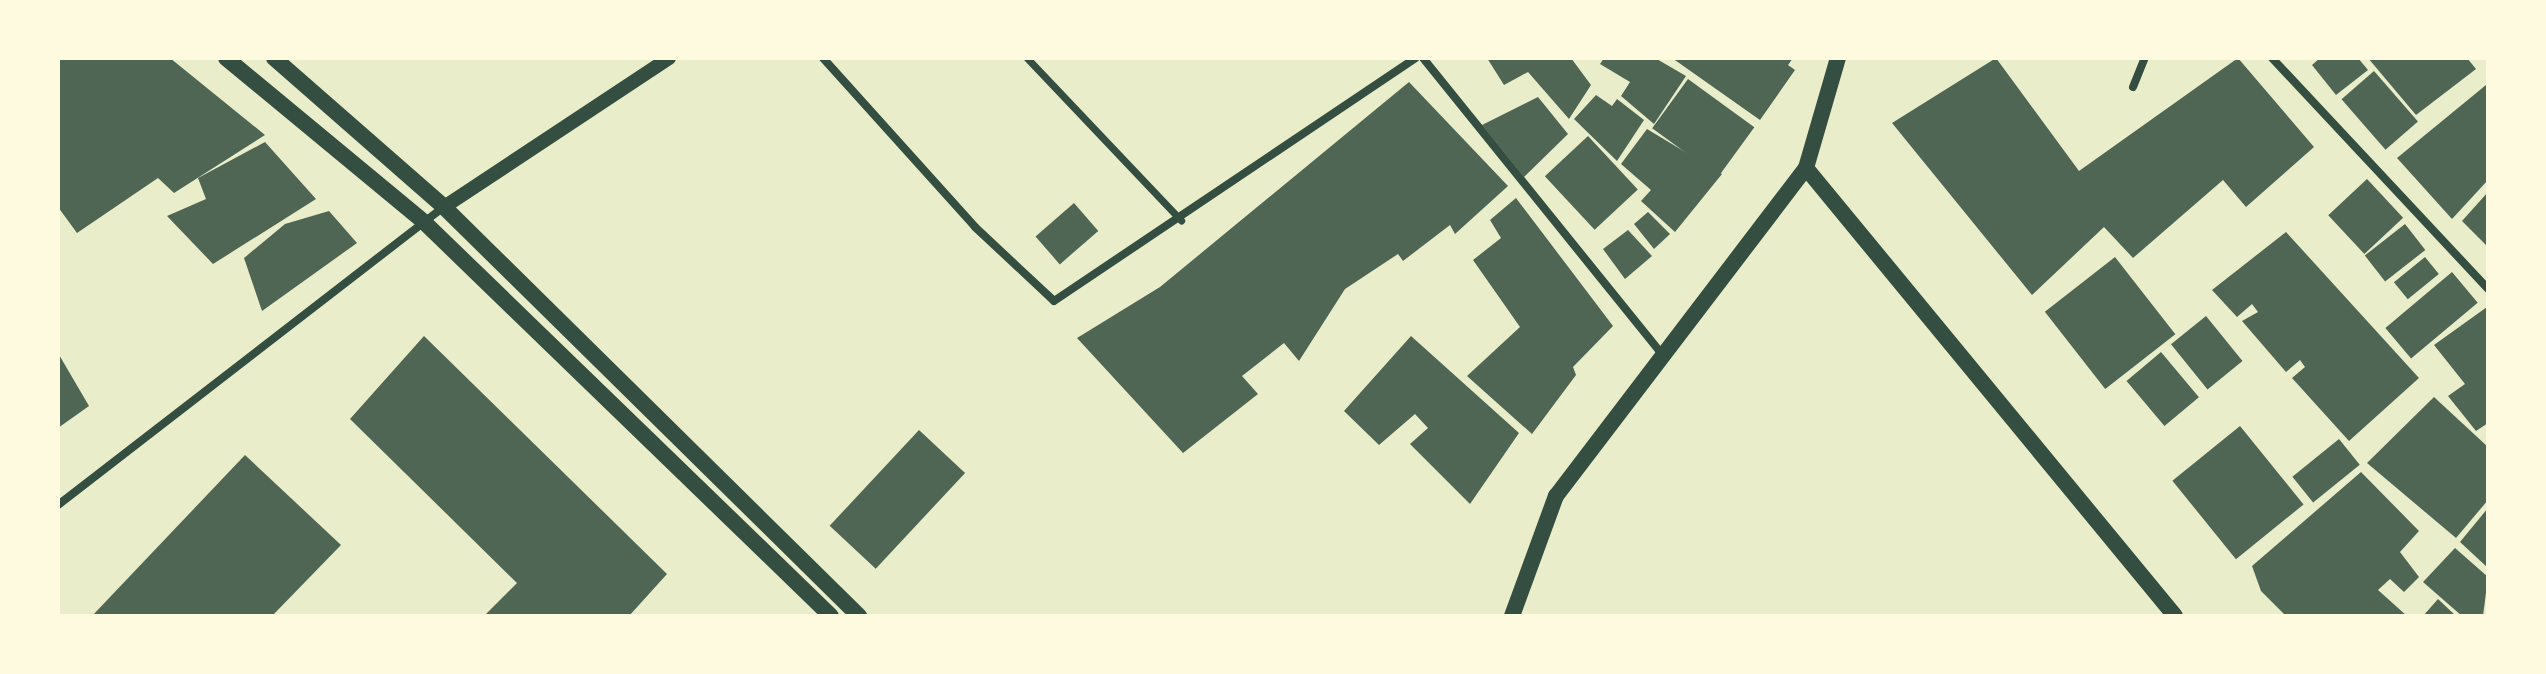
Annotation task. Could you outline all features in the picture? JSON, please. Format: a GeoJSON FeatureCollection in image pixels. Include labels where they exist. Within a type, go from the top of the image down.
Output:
{"type":"FeatureCollection","features":[{"type":"Feature","properties":{"kind":"main road"},"geometry":{"type":"LineString","coordinates":[[226,58],[424,222],[831,616]]}},
{"type":"Feature","properties":{"kind":"main road"},"geometry":{"type":"LineString","coordinates":[[274,58],[444,207],[859,616]]}},
{"type":"Feature","properties":{"kind":"main road"},"geometry":{"type":"LineString","coordinates":[[1512,616],[1556,496],[1806,168],[1838,58]]}},
{"type":"Feature","properties":{"kind":"main road"},"geometry":{"type":"LineString","coordinates":[[1806,168],[2175,616]]}},
{"type":"Feature","properties":{"kind":"street"},"geometry":{"type":"LineString","coordinates":[[58,505],[444,207],[669,58]]}},
{"type":"Feature","properties":{"kind":"street"},"geometry":{"type":"LineString","coordinates":[[823,58],[975,227],[1054,301],[1181,220],[1415,58]]}},
{"type":"Feature","properties":{"kind":"street"},"geometry":{"type":"LineString","coordinates":[[1027,58],[1181,220]]}},
{"type":"Feature","properties":{"kind":"street"},"geometry":{"type":"LineString","coordinates":[[1423,58],[1663,355]]}},
{"type":"Feature","properties":{"kind":"street"},"geometry":{"type":"LineString","coordinates":[[2133,87],[2145,58]]}},
{"type":"Feature","properties":{"kind":"street"},"geometry":{"type":"LineString","coordinates":[[2272,58],[2488,289]]}},
{"type":"Feature","properties":{"kind":"building"},"geometry":{"type":"Polygon","coordinates":[[[58,58],[170,58],[265,135],[174,193],[158,178],[77,233],[58,207],[58,58]]]}},
{"type":"Feature","properties":{"kind":"building"},"geometry":{"type":"Polygon","coordinates":[[[1487,58],[1571,58],[1591,85],[1569,119],[1528,72],[1504,85],[1487,58]]]}},
{"type":"Feature","properties":{"kind":"building"},"geometry":{"type":"Polygon","coordinates":[[[1604,58],[1655,58],[1686,76],[1654,124],[1621,96],[1630,82],[1600,64],[1604,58]]]}},
{"type":"Feature","properties":{"kind":"building"},"geometry":{"type":"Polygon","coordinates":[[[1672,58],[1793,58],[1788,65],[1795,70],[1760,120],[1672,58]]]}},
{"type":"Feature","properties":{"kind":"building"},"geometry":{"type":"Polygon","coordinates":[[[1996,58],[2079,171],[2238,58],[2314,147],[2246,207],[2223,180],[2133,258],[2104,227],[2032,295],[1892,123],[1996,58]]]}},
{"type":"Feature","properties":{"kind":"building"},"geometry":{"type":"Polygon","coordinates":[[[2320,58],[2358,58],[2368,70],[2336,95],[2312,65],[2320,58]]]}},
{"type":"Feature","properties":{"kind":"building"},"geometry":{"type":"Polygon","coordinates":[[[2368,58],[2467,58],[2476,69],[2416,115],[2368,58]]]}},
{"type":"Feature","properties":{"kind":"building"},"geometry":{"type":"Polygon","coordinates":[[[2374,71],[2418,122],[2386,150],[2342,99],[2374,71]]]}},
{"type":"Feature","properties":{"kind":"building"},"geometry":{"type":"Polygon","coordinates":[[[1688,79],[1754,127],[1718,177],[1652,128],[1688,79]]]}},
{"type":"Feature","properties":{"kind":"building"},"geometry":{"type":"Polygon","coordinates":[[[1409,82],[1508,186],[1455,234],[1450,225],[1403,261],[1398,254],[1345,289],[1299,361],[1284,343],[1242,376],[1258,394],[1183,453],[1077,338],[1160,287],[1409,82]]]}},
{"type":"Feature","properties":{"kind":"building"},"geometry":{"type":"Polygon","coordinates":[[[2486,85],[2488,180],[2452,219],[2397,158],[2486,85]]]}},
{"type":"Feature","properties":{"kind":"building"},"geometry":{"type":"Polygon","coordinates":[[[1596,95],[1612,106],[1617,99],[1644,120],[1617,161],[1574,119],[1596,95]]]}},
{"type":"Feature","properties":{"kind":"building"},"geometry":{"type":"Polygon","coordinates":[[[1538,97],[1568,134],[1524,177],[1482,125],[1538,97]]]}},
{"type":"Feature","properties":{"kind":"building"},"geometry":{"type":"Polygon","coordinates":[[[1647,129],[1722,174],[1675,232],[1641,201],[1651,190],[1621,164],[1647,129]]]}},
{"type":"Feature","properties":{"kind":"building"},"geometry":{"type":"Polygon","coordinates":[[[1588,136],[1638,189],[1595,230],[1545,176],[1588,136]]]}},
{"type":"Feature","properties":{"kind":"building"},"geometry":{"type":"Polygon","coordinates":[[[265,142],[316,199],[213,264],[167,216],[206,199],[198,178],[265,142]]]}},
{"type":"Feature","properties":{"kind":"building"},"geometry":{"type":"Polygon","coordinates":[[[2367,179],[2403,218],[2364,254],[2328,215],[2367,179]]]}},
{"type":"Feature","properties":{"kind":"building"},"geometry":{"type":"Polygon","coordinates":[[[2488,192],[2488,247],[2462,221],[2488,192]]]}},
{"type":"Feature","properties":{"kind":"building"},"geometry":{"type":"Polygon","coordinates":[[[1516,198],[1613,326],[1573,367],[1576,375],[1532,434],[1467,376],[1520,327],[1473,260],[1501,238],[1490,220],[1516,198]]]}},
{"type":"Feature","properties":{"kind":"building"},"geometry":{"type":"Polygon","coordinates":[[[1074,203],[1098,231],[1060,264],[1036,236],[1074,203]]]}},
{"type":"Feature","properties":{"kind":"building"},"geometry":{"type":"Polygon","coordinates":[[[329,211],[357,243],[262,311],[244,258],[285,224],[329,211]]]}},
{"type":"Feature","properties":{"kind":"building"},"geometry":{"type":"Polygon","coordinates":[[[1648,212],[1670,234],[1654,249],[1634,224],[1648,212]]]}},
{"type":"Feature","properties":{"kind":"building"},"geometry":{"type":"Polygon","coordinates":[[[2405,224],[2425,250],[2385,281],[2365,255],[2405,224]]]}},
{"type":"Feature","properties":{"kind":"building"},"geometry":{"type":"Polygon","coordinates":[[[1628,230],[1652,256],[1625,279],[1603,249],[1628,230]]]}},
{"type":"Feature","properties":{"kind":"building"},"geometry":{"type":"Polygon","coordinates":[[[2286,232],[2419,378],[2349,441],[2292,378],[2305,367],[2300,360],[2286,372],[2242,321],[2258,312],[2252,304],[2237,317],[2212,290],[2286,232]]]}},
{"type":"Feature","properties":{"kind":"building"},"geometry":{"type":"Polygon","coordinates":[[[2115,257],[2175,334],[2105,389],[2045,312],[2115,257]]]}},
{"type":"Feature","properties":{"kind":"building"},"geometry":{"type":"Polygon","coordinates":[[[2425,257],[2439,274],[2408,299],[2394,282],[2425,257]]]}},
{"type":"Feature","properties":{"kind":"building"},"geometry":{"type":"Polygon","coordinates":[[[2452,272],[2478,303],[2411,359],[2385,328],[2452,272]]]}},
{"type":"Feature","properties":{"kind":"building"},"geometry":{"type":"Polygon","coordinates":[[[2487,307],[2488,423],[2476,431],[2448,396],[2465,384],[2434,345],[2487,307]]]}},
{"type":"Feature","properties":{"kind":"building"},"geometry":{"type":"Polygon","coordinates":[[[2206,316],[2243,361],[2208,389],[2171,344],[2206,316]]]}},
{"type":"Feature","properties":{"kind":"building"},"geometry":{"type":"Polygon","coordinates":[[[424,336],[667,574],[629,616],[484,616],[517,583],[350,419],[424,336]]]}},
{"type":"Feature","properties":{"kind":"building"},"geometry":{"type":"Polygon","coordinates":[[[1411,336],[1519,433],[1470,504],[1410,444],[1428,428],[1415,414],[1379,445],[1344,411],[1411,336]]]}},
{"type":"Feature","properties":{"kind":"building"},"geometry":{"type":"Polygon","coordinates":[[[2161,352],[2199,397],[2164,426],[2127,381],[2161,352]]]}},
{"type":"Feature","properties":{"kind":"building"},"geometry":{"type":"Polygon","coordinates":[[[58,353],[89,406],[58,428],[58,353]]]}},
{"type":"Feature","properties":{"kind":"building"},"geometry":{"type":"Polygon","coordinates":[[[2434,397],[2488,447],[2488,500],[2456,538],[2367,463],[2434,397]]]}},
{"type":"Feature","properties":{"kind":"building"},"geometry":{"type":"Polygon","coordinates":[[[2240,426],[2304,504],[2236,559],[2172,481],[2240,426]]]}},
{"type":"Feature","properties":{"kind":"building"},"geometry":{"type":"Polygon","coordinates":[[[919,430],[965,473],[876,569],[830,526],[919,430]]]}},
{"type":"Feature","properties":{"kind":"building"},"geometry":{"type":"Polygon","coordinates":[[[2339,439],[2360,465],[2313,502],[2292,477],[2339,439]]]}},
{"type":"Feature","properties":{"kind":"building"},"geometry":{"type":"Polygon","coordinates":[[[245,455],[341,545],[272,616],[92,616],[245,455]]]}},
{"type":"Feature","properties":{"kind":"building"},"geometry":{"type":"Polygon","coordinates":[[[2361,472],[2419,531],[2400,552],[2419,577],[2404,592],[2390,579],[2378,590],[2407,616],[2286,616],[2261,591],[2252,566],[2361,472]]]}},
{"type":"Feature","properties":{"kind":"building"},"geometry":{"type":"Polygon","coordinates":[[[2488,508],[2488,568],[2460,542],[2488,508]]]}},
{"type":"Feature","properties":{"kind":"building"},"geometry":{"type":"Polygon","coordinates":[[[2455,548],[2488,577],[2483,616],[2462,616],[2423,582],[2455,548]]]}},
{"type":"Feature","properties":{"kind":"building"},"geometry":{"type":"Polygon","coordinates":[[[2438,599],[2456,616],[2423,616],[2438,599]]]}}]}
